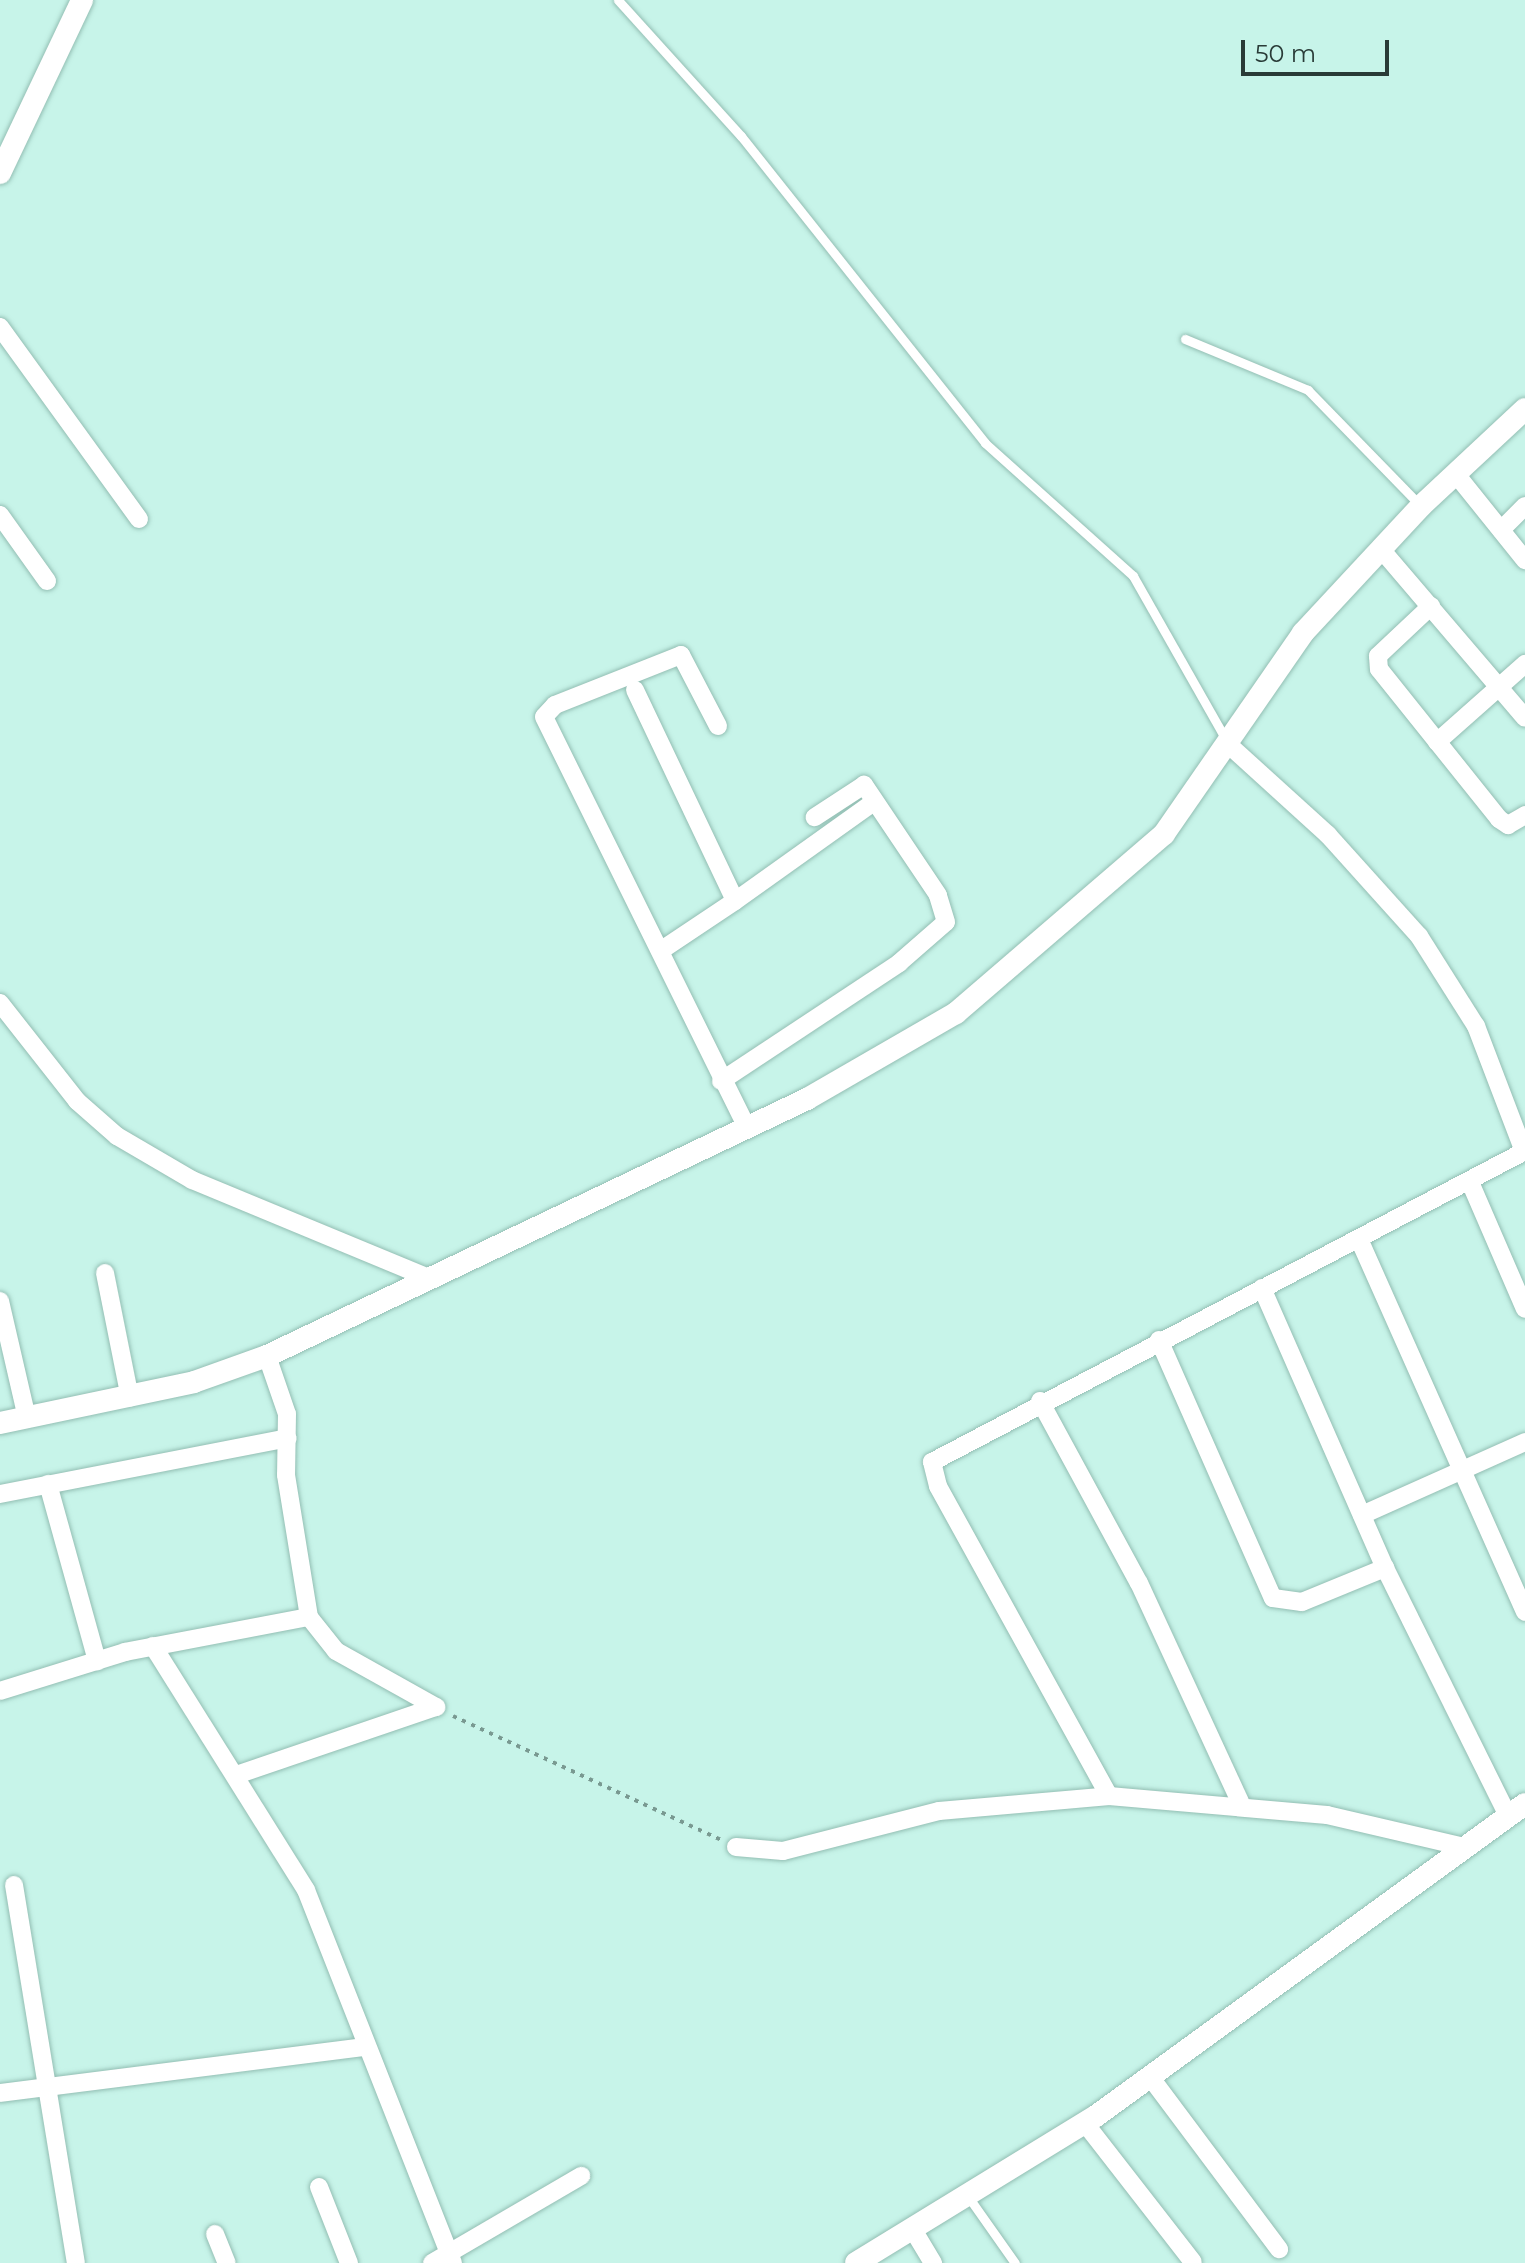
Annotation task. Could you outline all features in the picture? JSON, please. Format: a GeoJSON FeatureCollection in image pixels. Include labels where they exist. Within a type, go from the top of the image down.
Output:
{"type":"FeatureCollection","features":[{"type":"Feature","properties":{"kind":"street"},"geometry":{"type":"LineString","coordinates":[[0,173],[82,0]]}},
{"type":"Feature","properties":{"kind":"street"},"geometry":{"type":"LineString","coordinates":[[0,327],[139,519]]}},
{"type":"Feature","properties":{"kind":"street"},"geometry":{"type":"LineString","coordinates":[[0,1423],[130,1398],[271,1354],[879,1061],[1019,966],[1164,834],[1230,746],[1303,633],[1421,506],[1525,409]]}},
{"type":"Feature","properties":{"kind":"street"},"geometry":{"type":"LineString","coordinates":[[1455,473],[1525,560]]}},
{"type":"Feature","properties":{"kind":"street"},"geometry":{"type":"LineString","coordinates":[[1501,530],[1525,506]]}},
{"type":"Feature","properties":{"kind":"street"},"geometry":{"type":"LineString","coordinates":[[0,515],[47,581]]}},
{"type":"Feature","properties":{"kind":"street"},"geometry":{"type":"LineString","coordinates":[[1380,548],[1525,718]]}},
{"type":"Feature","properties":{"kind":"street"},"geometry":{"type":"LineString","coordinates":[[1431,606],[1376,663],[1499,819],[1508,825],[1525,815]]}},
{"type":"Feature","properties":{"kind":"street"},"geometry":{"type":"LineString","coordinates":[[718,726],[681,655],[555,705],[544,717],[721,1081],[747,1127]]}},
{"type":"Feature","properties":{"kind":"street"},"geometry":{"type":"LineString","coordinates":[[1437,742],[1525,664]]}},
{"type":"Feature","properties":{"kind":"street"},"geometry":{"type":"LineString","coordinates":[[635,690],[735,901]]}},
{"type":"Feature","properties":{"kind":"street"},"geometry":{"type":"LineString","coordinates":[[1109,1796],[932,1473],[940,1452],[1524,1152],[1476,1026],[1419,936],[1328,835],[1230,746]]}},
{"type":"Feature","properties":{"kind":"street"},"geometry":{"type":"LineString","coordinates":[[721,1081],[899,963],[946,922],[938,895],[864,785],[815,817]]}},
{"type":"Feature","properties":{"kind":"street"},"geometry":{"type":"LineString","coordinates":[[660,951],[874,802]]}},
{"type":"Feature","properties":{"kind":"street"},"geometry":{"type":"LineString","coordinates":[[0,1003],[77,1101],[117,1136],[192,1180],[429,1278]]}},
{"type":"Feature","properties":{"kind":"street"},"geometry":{"type":"LineString","coordinates":[[1470,1182],[1525,1309]]}},
{"type":"Feature","properties":{"kind":"street"},"geometry":{"type":"LineString","coordinates":[[1359,1239],[1525,1612]]}},
{"type":"Feature","properties":{"kind":"street"},"geometry":{"type":"LineString","coordinates":[[105,1273],[130,1398]]}},
{"type":"Feature","properties":{"kind":"street"},"geometry":{"type":"LineString","coordinates":[[864,2261],[1156,2074],[1464,1847],[1519,1817],[1385,1568],[1262,1288]]}},
{"type":"Feature","properties":{"kind":"street"},"geometry":{"type":"LineString","coordinates":[[0,1301],[27,1418]]}},
{"type":"Feature","properties":{"kind":"street"},"geometry":{"type":"LineString","coordinates":[[1159,1340],[1273,1598],[1302,1602],[1385,1568]]}},
{"type":"Feature","properties":{"kind":"street"},"geometry":{"type":"LineString","coordinates":[[271,1354],[283,1390],[288,1438],[286,1475],[309,1617],[336,1651],[436,1707]]}},
{"type":"Feature","properties":{"kind":"street"},"geometry":{"type":"LineString","coordinates":[[1040,1401],[1139,1583],[1240,1802]]}},
{"type":"Feature","properties":{"kind":"street"},"geometry":{"type":"LineString","coordinates":[[0,1494],[288,1438]]}},
{"type":"Feature","properties":{"kind":"street"},"geometry":{"type":"LineString","coordinates":[[1362,1515],[1525,1442]]}},
{"type":"Feature","properties":{"kind":"street"},"geometry":{"type":"LineString","coordinates":[[48,1484],[97,1661]]}},
{"type":"Feature","properties":{"kind":"street"},"geometry":{"type":"LineString","coordinates":[[0,1691],[153,1646],[309,1617]]}},
{"type":"Feature","properties":{"kind":"street"},"geometry":{"type":"LineString","coordinates":[[153,1646],[239,1774],[317,1914],[362,2047],[445,2260],[581,2176]]}},
{"type":"Feature","properties":{"kind":"street"},"geometry":{"type":"LineString","coordinates":[[239,1774],[436,1707]]}},
{"type":"Feature","properties":{"kind":"street"},"geometry":{"type":"LineString","coordinates":[[736,1847],[783,1851],[939,1811],[1109,1796],[1240,1802],[1464,1847]]}},
{"type":"Feature","properties":{"kind":"street"},"geometry":{"type":"LineString","coordinates":[[14,1885],[76,2263]]}},
{"type":"Feature","properties":{"kind":"street"},"geometry":{"type":"LineString","coordinates":[[0,2093],[362,2047]]}},
{"type":"Feature","properties":{"kind":"street"},"geometry":{"type":"LineString","coordinates":[[1156,2074],[1279,2249]]}},
{"type":"Feature","properties":{"kind":"street"},"geometry":{"type":"LineString","coordinates":[[1084,2122],[1193,2262]]}},
{"type":"Feature","properties":{"kind":"street"},"geometry":{"type":"LineString","coordinates":[[319,2187],[349,2263]]}},
{"type":"Feature","properties":{"kind":"street"},"geometry":{"type":"LineString","coordinates":[[912,2228],[933,2263]]}},
{"type":"Feature","properties":{"kind":"street"},"geometry":{"type":"LineString","coordinates":[[215,2234],[227,2263]]}},
{"type":"Feature","properties":{"kind":"lane"},"geometry":{"type":"LineString","coordinates":[[618,0],[741,136],[985,443],[1133,576],[1230,746]]}},
{"type":"Feature","properties":{"kind":"lane"},"geometry":{"type":"LineString","coordinates":[[1185,339],[1308,390],[1421,506]]}},
{"type":"Feature","properties":{"kind":"lane"},"geometry":{"type":"LineString","coordinates":[[967,2195],[1015,2263]]}},
{"type":"Feature","properties":{"kind":"path"},"geometry":{"type":"LineString","coordinates":[[436,1707],[736,1847]]}}]}
